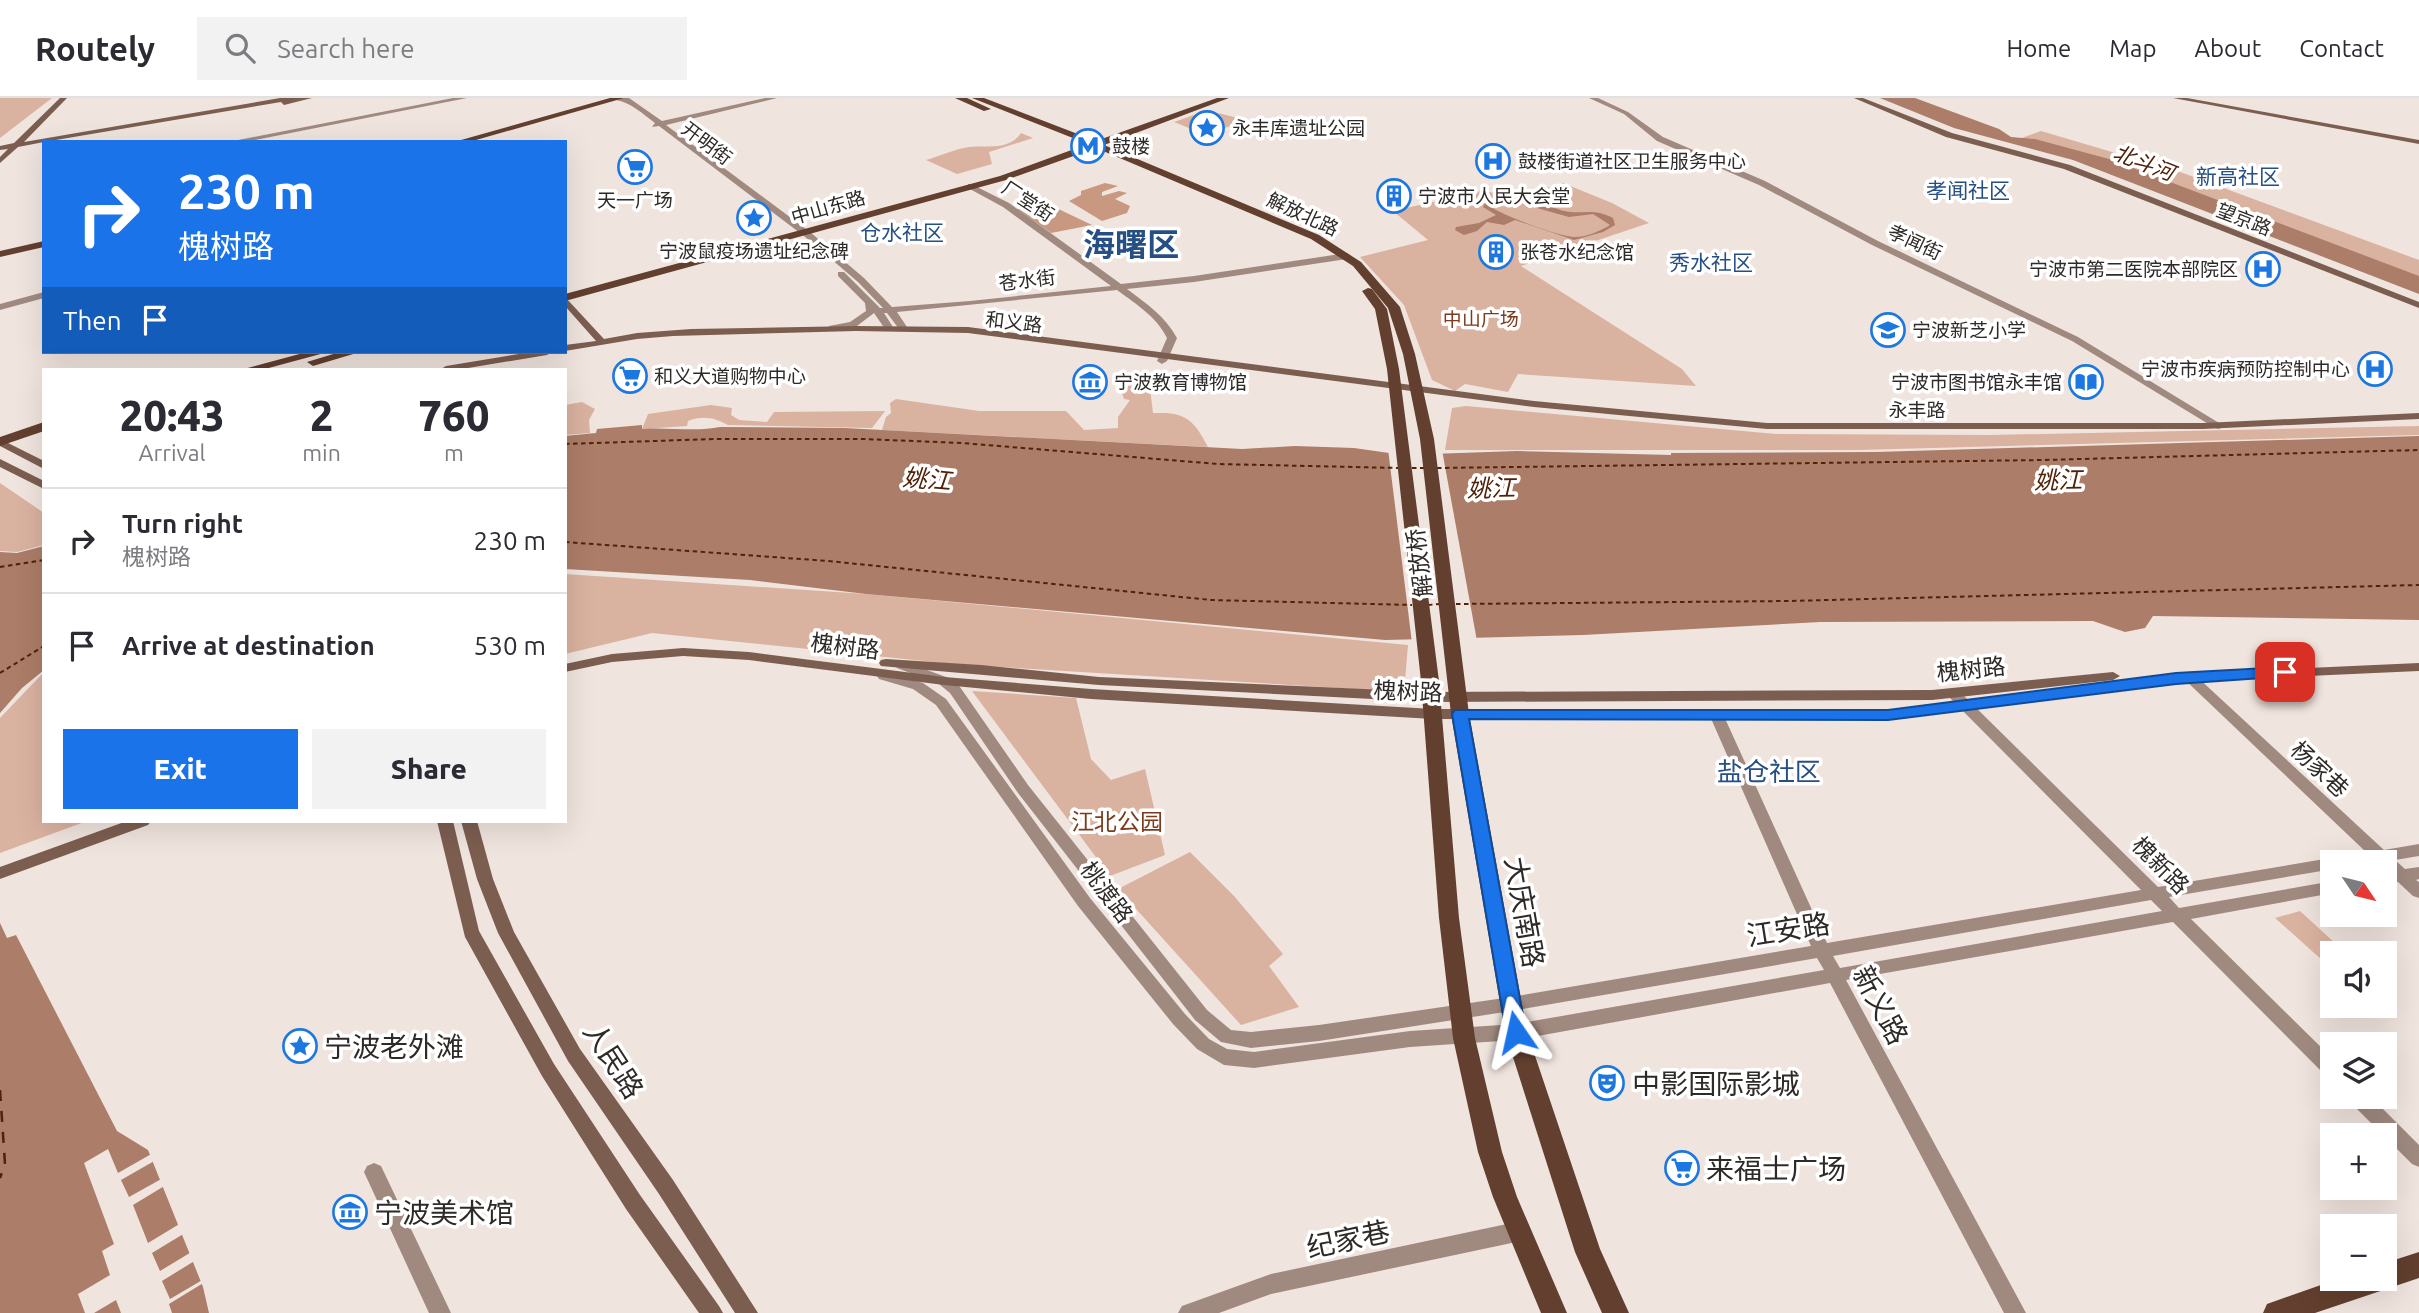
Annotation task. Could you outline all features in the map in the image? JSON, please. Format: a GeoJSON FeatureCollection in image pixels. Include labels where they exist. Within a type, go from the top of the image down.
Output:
{"type":"FeatureCollection","features":[{"type":"Feature","properties":{"kind":"main road"},"geometry":{"type":"LineString","coordinates":[[0,149],[56,98]]}},
{"type":"Feature","properties":{"kind":"main road"},"geometry":{"type":"LineString","coordinates":[[0,161],[64,98]]}},
{"type":"Feature","properties":{"kind":"main road"},"geometry":{"type":"LineString","coordinates":[[54,140],[292,98]]}},
{"type":"Feature","properties":{"kind":"main road"},"geometry":{"type":"LineString","coordinates":[[67,140],[310,98]]}},
{"type":"Feature","properties":{"kind":"main road"},"geometry":{"type":"LineString","coordinates":[[959,98],[1090,146],[1220,98]]}},
{"type":"Feature","properties":{"kind":"main road"},"geometry":{"type":"LineString","coordinates":[[976,98],[1090,146]]}},
{"type":"Feature","properties":{"kind":"main road","name":"望京路"},"geometry":{"type":"LineString","coordinates":[[1857,98],[1949,135],[2067,167],[2419,305]]}},
{"type":"Feature","properties":{"kind":"main road","name":"望京路"},"geometry":{"type":"LineString","coordinates":[[1870,98],[1947,130],[2068,163],[2419,299]]}},
{"type":"Feature","properties":{"kind":"main road"},"geometry":{"type":"LineString","coordinates":[[2176,98],[2419,142]]}},
{"type":"Feature","properties":{"kind":"main road"},"geometry":{"type":"LineString","coordinates":[[466,140],[622,99]]}},
{"type":"Feature","properties":{"kind":"main road"},"geometry":{"type":"LineString","coordinates":[[479,140],[622,99]]}},
{"type":"Feature","properties":{"kind":"main road"},"geometry":{"type":"LineString","coordinates":[[0,149],[42,142]]}},
{"type":"Feature","properties":{"kind":"main road"},"geometry":{"type":"LineString","coordinates":[[14,147],[42,144]]}},
{"type":"Feature","properties":{"kind":"main road","name":"中山东路"},"geometry":{"type":"LineString","coordinates":[[567,290],[800,232],[971,186],[1090,146]]}},
{"type":"Feature","properties":{"kind":"main road","name":"中山东路"},"geometry":{"type":"LineString","coordinates":[[567,298],[1090,146]]}},
{"type":"Feature","properties":{"kind":"main road","name":"解放北路"},"geometry":{"type":"LineString","coordinates":[[1090,146],[1297,229],[1371,278],[1394,307],[1427,439]]}},
{"type":"Feature","properties":{"kind":"main road"},"geometry":{"type":"LineString","coordinates":[[0,256],[42,246]]}},
{"type":"Feature","properties":{"kind":"main road","name":"解放北路"},"geometry":{"type":"LineString","coordinates":[[1342,257],[1381,309],[1391,346],[1402,439]]}},
{"type":"Feature","properties":{"kind":"main road"},"geometry":{"type":"LineString","coordinates":[[567,301],[601,342]]}},
{"type":"Feature","properties":{"kind":"main road","name":"和义路"},"geometry":{"type":"LineString","coordinates":[[567,348],[623,337],[902,327],[1008,334],[1162,358]]}},
{"type":"Feature","properties":{"kind":"main road","name":"和义路"},"geometry":{"type":"LineString","coordinates":[[601,342],[870,332],[966,334],[1417,391]]}},
{"type":"Feature","properties":{"kind":"main road"},"geometry":{"type":"LineString","coordinates":[[254,368],[314,354]]}},
{"type":"Feature","properties":{"kind":"main road"},"geometry":{"type":"LineString","coordinates":[[289,368],[346,354]]}},
{"type":"Feature","properties":{"kind":"main road"},"geometry":{"type":"LineString","coordinates":[[452,368],[535,354]]}},
{"type":"Feature","properties":{"kind":"main road","name":"永丰路"},"geometry":{"type":"LineString","coordinates":[[1417,391],[1767,426],[2219,426],[2419,416]]}},
{"type":"Feature","properties":{"kind":"main road","name":"永丰路"},"geometry":{"type":"LineString","coordinates":[[1417,391],[1532,410],[1789,434],[2171,434],[2419,422]]}},
{"type":"Feature","properties":{"kind":"main road"},"geometry":{"type":"LineString","coordinates":[[3,452],[42,427]]}},
{"type":"Feature","properties":{"kind":"main road"},"geometry":{"type":"LineString","coordinates":[[3,452],[42,437]]}},
{"type":"Feature","properties":{"kind":"main road","name":"解放桥"},"geometry":{"type":"LineString","coordinates":[[1402,439],[1431,697]]}},
{"type":"Feature","properties":{"kind":"main road","name":"解放桥"},"geometry":{"type":"LineString","coordinates":[[1427,439],[1458,697]]}},
{"type":"Feature","properties":{"kind":"main road"},"geometry":{"type":"LineString","coordinates":[[3,452],[28,457],[42,465]]}},
{"type":"Feature","properties":{"kind":"main road"},"geometry":{"type":"LineString","coordinates":[[3,452],[42,484]]}},
{"type":"Feature","properties":{"kind":"main road","name":"槐树路"},"geometry":{"type":"LineString","coordinates":[[567,661],[622,649],[682,644],[1099,681],[1431,697]]}},
{"type":"Feature","properties":{"kind":"main road","name":"槐树路"},"geometry":{"type":"LineString","coordinates":[[567,668],[612,658],[684,652],[841,667],[944,681],[1091,694],[1966,697],[2190,678],[2419,667]]}},
{"type":"Feature","properties":{"kind":"main road","name":"槐树路"},"geometry":{"type":"LineString","coordinates":[[1458,697],[1716,715],[1888,715],[1966,697],[2183,671],[2419,661]]}},
{"type":"Feature","properties":{"kind":"main road"},"geometry":{"type":"LineString","coordinates":[[1431,697],[1449,918],[1464,1038],[1490,1152],[1505,1197],[1554,1313]]}},
{"type":"Feature","properties":{"kind":"main road","name":"大庆南路"},"geometry":{"type":"LineString","coordinates":[[1458,697],[1516,1032],[1588,1252],[1616,1313]]}},
{"type":"Feature","properties":{"kind":"main road"},"geometry":{"type":"LineString","coordinates":[[0,864],[114,823]]}},
{"type":"Feature","properties":{"kind":"main road"},"geometry":{"type":"LineString","coordinates":[[0,873],[138,823]]}},
{"type":"Feature","properties":{"kind":"main road"},"geometry":{"type":"LineString","coordinates":[[445,823],[471,932],[548,1070],[634,1202],[712,1313]]}},
{"type":"Feature","properties":{"kind":"main road","name":"人民路"},"geometry":{"type":"LineString","coordinates":[[470,823],[485,879],[506,933],[574,1055],[666,1187],[747,1313]]}},
{"type":"Feature","properties":{"kind":"main road"},"geometry":{"type":"LineString","coordinates":[[2397,1272],[2419,1265]]}},
{"type":"Feature","properties":{"kind":"main road"},"geometry":{"type":"LineString","coordinates":[[2276,1313],[2341,1291]]}},
{"type":"Feature","properties":{"kind":"street"},"geometry":{"type":"LineString","coordinates":[[243,140],[464,98]]}},
{"type":"Feature","properties":{"kind":"street"},"geometry":{"type":"LineString","coordinates":[[657,124],[774,98]]}},
{"type":"Feature","properties":{"kind":"street","name":"孝闻街"},"geometry":{"type":"LineString","coordinates":[[1583,98],[1613,112],[1647,138],[1755,184],[1864,244],[2066,342],[2132,380],[2203,426]]}},
{"type":"Feature","properties":{"kind":"street","name":"孝闻街"},"geometry":{"type":"LineString","coordinates":[[1592,98],[1626,113],[1660,139],[1762,183],[1875,243],[2075,339],[2219,426]]}},
{"type":"Feature","properties":{"kind":"street","name":"开明街"},"geometry":{"type":"LineString","coordinates":[[622,99],[800,232],[891,309],[902,327]]}},
{"type":"Feature","properties":{"kind":"street","name":"厂堂街"},"geometry":{"type":"LineString","coordinates":[[971,186],[1006,205],[1121,286],[1166,325],[1172,338],[1162,358]]}},
{"type":"Feature","properties":{"kind":"street","name":"开明街"},"geometry":{"type":"LineString","coordinates":[[800,232],[878,310],[888,327]]}},
{"type":"Feature","properties":{"kind":"street","name":"苍水街"},"geometry":{"type":"LineString","coordinates":[[878,310],[970,304],[1241,273],[1342,257]]}},
{"type":"Feature","properties":{"kind":"street"},"geometry":{"type":"LineString","coordinates":[[0,307],[42,296]]}},
{"type":"Feature","properties":{"kind":"street"},"geometry":{"type":"LineString","coordinates":[[832,328],[854,324],[865,317],[871,312],[869,302]]}},
{"type":"Feature","properties":{"kind":"street","name":"桃渡路"},"geometry":{"type":"LineString","coordinates":[[902,665],[944,681],[955,690],[1023,789],[1201,1015],[1227,1037],[1251,1040]]}},
{"type":"Feature","properties":{"kind":"street","name":"桃渡路"},"geometry":{"type":"LineString","coordinates":[[841,667],[908,681],[942,702],[1084,902],[1179,1020],[1203,1044],[1224,1057],[1254,1060],[1410,1039],[1464,1038]]}},
{"type":"Feature","properties":{"kind":"street","name":"杨家巷"},"geometry":{"type":"LineString","coordinates":[[2190,678],[2373,850]]}},
{"type":"Feature","properties":{"kind":"street","name":"槐新路"},"geometry":{"type":"LineString","coordinates":[[1966,697],[2157,892],[2320,1048]]}},
{"type":"Feature","properties":{"kind":"street","name":"新义路"},"geometry":{"type":"LineString","coordinates":[[1716,715],[1822,951],[2015,1313]]}},
{"type":"Feature","properties":{"kind":"street","name":"江安路"},"geometry":{"type":"LineString","coordinates":[[2398,853],[2419,850]]}},
{"type":"Feature","properties":{"kind":"street","name":"江安路"},"geometry":{"type":"LineString","coordinates":[[1251,1040],[1319,1033],[1511,1004],[2320,865]]}},
{"type":"Feature","properties":{"kind":"street"},"geometry":{"type":"LineString","coordinates":[[2398,876],[2419,873]]}},
{"type":"Feature","properties":{"kind":"street","name":"杨家巷"},"geometry":{"type":"LineString","coordinates":[[2398,880],[2419,892]]}},
{"type":"Feature","properties":{"kind":"street"},"geometry":{"type":"LineString","coordinates":[[1464,1038],[1516,1032],[2320,889]]}},
{"type":"Feature","properties":{"kind":"street","name":"槐新路"},"geometry":{"type":"LineString","coordinates":[[2179,913],[2320,1059]]}},
{"type":"Feature","properties":{"kind":"street"},"geometry":{"type":"LineString","coordinates":[[2370,1109],[2419,1158]]}},
{"type":"Feature","properties":{"kind":"street"},"geometry":{"type":"LineString","coordinates":[[2383,1109],[2419,1144]]}},
{"type":"Feature","properties":{"kind":"street"},"geometry":{"type":"LineString","coordinates":[[374,1172],[440,1313]]}},
{"type":"Feature","properties":{"kind":"street","name":"纪家巷"},"geometry":{"type":"LineString","coordinates":[[1189,1313],[1271,1284],[1521,1231]]}},
{"type":"Feature","properties":{"kind":"green space"},"geometry":{"type":"Polygon","coordinates":[[[0,98],[52,98],[0,138],[0,98]]]}},
{"type":"Feature","properties":{"kind":"green space","name":"永丰库遗址公园"},"geometry":{"type":"Polygon","coordinates":[[[1208,110],[1248,121],[1204,134],[1174,122],[1208,110]]]}},
{"type":"Feature","properties":{"kind":"green space"},"geometry":{"type":"Polygon","coordinates":[[[2041,131],[2183,173],[2419,260],[2419,277],[2019,139],[2041,131]]]}},
{"type":"Feature","properties":{"kind":"green space"},"geometry":{"type":"Polygon","coordinates":[[[1021,133],[1033,138],[989,152],[992,164],[957,174],[926,160],[964,148],[1004,145],[1021,133]]]}},
{"type":"Feature","properties":{"kind":"green space","name":"中山广场"},"geometry":{"type":"Polygon","coordinates":[[[1563,183],[1612,203],[1649,223],[1521,266],[1682,369],[1696,386],[1518,374],[1508,392],[1465,384],[1455,391],[1432,380],[1404,305],[1360,257],[1428,240],[1393,211],[1481,191],[1523,196],[1563,183]]]}},
{"type":"Feature","properties":{"kind":"green space"},"geometry":{"type":"Polygon","coordinates":[[[1133,380],[1149,380],[1153,413],[1173,414],[1187,419],[1198,429],[1208,447],[882,430],[886,417],[891,413],[890,403],[896,399],[979,411],[1066,411],[1084,430],[1118,428],[1118,417],[1130,400],[1124,399],[1122,393],[1133,380]]]}},
{"type":"Feature","properties":{"kind":"green space"},"geometry":{"type":"Polygon","coordinates":[[[582,402],[595,409],[589,420],[590,433],[567,435],[567,405],[582,402]]]}},
{"type":"Feature","properties":{"kind":"green space"},"geometry":{"type":"Polygon","coordinates":[[[711,405],[732,408],[731,415],[739,420],[767,422],[774,412],[885,411],[872,428],[728,425],[704,418],[688,421],[687,426],[642,429],[648,414],[711,405]]]}},
{"type":"Feature","properties":{"kind":"green space"},"geometry":{"type":"Polygon","coordinates":[[[1466,406],[1776,434],[1991,435],[2419,426],[2419,435],[1858,450],[1445,450],[1452,408],[1466,406]]]}},
{"type":"Feature","properties":{"kind":"green space"},"geometry":{"type":"Polygon","coordinates":[[[0,483],[42,512],[42,546],[17,552],[0,551],[0,483]]]}},
{"type":"Feature","properties":{"kind":"green space"},"geometry":{"type":"Polygon","coordinates":[[[567,574],[866,594],[1408,645],[1404,692],[953,664],[652,633],[567,654],[567,574]]]}},
{"type":"Feature","properties":{"kind":"green space"},"geometry":{"type":"Polygon","coordinates":[[[42,674],[42,823],[82,823],[0,853],[0,718],[42,674]]]}},
{"type":"Feature","properties":{"kind":"green space","name":"江北公园"},"geometry":{"type":"Polygon","coordinates":[[[972,691],[1076,698],[1091,759],[1111,780],[1145,769],[1165,855],[1110,876],[972,691]]]}},
{"type":"Feature","properties":{"kind":"green space"},"geometry":{"type":"Polygon","coordinates":[[[1190,852],[1234,896],[1283,954],[1269,966],[1299,1007],[1241,1025],[1118,889],[1190,852]]]}},
{"type":"Feature","properties":{"kind":"green space"},"geometry":{"type":"Polygon","coordinates":[[[2300,911],[2333,941],[2320,941],[2320,958],[2275,918],[2300,911]]]}},
{"type":"Feature","properties":{"kind":"shaded area"},"geometry":{"type":"Polygon","coordinates":[[[1105,183],[1118,186],[1102,192],[1102,196],[1119,191],[1127,193],[1115,199],[1130,206],[1127,213],[1102,221],[1069,201],[1081,195],[1081,191],[1105,183]]]}},
{"type":"Feature","properties":{"kind":"shaded area"},"geometry":{"type":"Polygon","coordinates":[[[1050,205],[1092,225],[1051,233],[1017,209],[1050,205]]]}},
{"type":"Feature","properties":{"kind":"water"},"geometry":{"type":"Polygon","coordinates":[[[1880,98],[1915,98],[1999,129],[2011,137],[2035,139],[2109,159],[2419,276],[2419,294],[2073,160],[1954,128],[1880,98]]]}},
{"type":"Feature","properties":{"kind":"water"},"geometry":{"type":"Polygon","coordinates":[[[1543,196],[1560,202],[1553,207],[1569,212],[1604,214],[1613,218],[1615,225],[1603,232],[1574,240],[1515,220],[1504,225],[1487,222],[1477,231],[1464,235],[1455,230],[1456,227],[1479,223],[1496,215],[1483,207],[1491,199],[1502,197],[1528,199],[1543,196]],[[1503,199],[1489,206],[1530,225],[1573,237],[1597,232],[1610,225],[1593,214],[1569,217],[1537,208],[1542,204],[1531,200],[1524,202],[1503,199]]]}},
{"type":"Feature","properties":{"kind":"water","name":"姚江"},"geometry":{"type":"Polygon","coordinates":[[[642,425],[642,429],[845,428],[1242,449],[1295,446],[1354,448],[1403,455],[1517,451],[1671,455],[1876,452],[2419,436],[2419,620],[2153,616],[2145,628],[2125,632],[2093,621],[1820,622],[1583,635],[1385,640],[866,594],[750,580],[567,569],[567,436],[596,433],[597,429],[642,425]]]}},
{"type":"Feature","properties":{"kind":"water"},"geometry":{"type":"Polygon","coordinates":[[[42,547],[42,672],[22,688],[0,713],[0,552],[17,553],[42,547]]]}},
{"type":"Feature","properties":{"kind":"water"},"geometry":{"type":"Polygon","coordinates":[[[0,923],[7,938],[16,935],[117,1131],[148,1150],[203,1287],[209,1313],[0,1313],[0,923]]]}},
{"type":"Feature","properties":{"kind":"pier"},"geometry":{"type":"Polygon","coordinates":[[[1388,449],[1442,450],[1477,641],[1412,643],[1388,449]]]}},
{"type":"Feature","properties":{"kind":"pier"},"geometry":{"type":"Polygon","coordinates":[[[108,1149],[118,1173],[153,1153],[156,1160],[121,1180],[129,1197],[163,1178],[166,1185],[133,1205],[148,1243],[181,1223],[185,1233],[152,1253],[160,1271],[193,1251],[196,1260],[162,1281],[170,1299],[204,1279],[205,1282],[169,1304],[172,1313],[121,1313],[116,1300],[94,1313],[85,1313],[78,1294],[110,1275],[102,1251],[114,1244],[84,1163],[108,1149]]]}},
{"type":"Feature","properties":{"kind":"ferry route"},"geometry":{"type":"LineString","coordinates":[[567,444],[714,439],[863,439],[962,443],[1218,464],[1400,468]]}},
{"type":"Feature","properties":{"kind":"ferry route"},"geometry":{"type":"LineString","coordinates":[[1437,468],[2044,460],[2419,450]]}},
{"type":"Feature","properties":{"kind":"ferry route"},"geometry":{"type":"LineString","coordinates":[[1412,468],[1424,468]]}},
{"type":"Feature","properties":{"kind":"ferry route"},"geometry":{"type":"LineString","coordinates":[[567,542],[828,561],[1211,600],[1412,605]]}},
{"type":"Feature","properties":{"kind":"ferry route"},"geometry":{"type":"LineString","coordinates":[[0,567],[42,560]]}},
{"type":"Feature","properties":{"kind":"ferry route"},"geometry":{"type":"LineString","coordinates":[[1456,604],[1789,601],[2419,585]]}},
{"type":"Feature","properties":{"kind":"ferry route"},"geometry":{"type":"LineString","coordinates":[[1428,605],[1440,604]]}},
{"type":"Feature","properties":{"kind":"ferry route"},"geometry":{"type":"LineString","coordinates":[[0,673],[42,647]]}},
{"type":"Feature","properties":{"kind":"ferry route"},"geometry":{"type":"LineString","coordinates":[[0,1090],[5,1164],[0,1178]]}},
{"type":"Feature","properties":{"kind":"place","name":"永丰库遗址公园"},"geometry":{"type":"Point","coordinates":[1207,128]}},
{"type":"Feature","properties":{"kind":"place","name":"鼓楼"},"geometry":{"type":"Point","coordinates":[1088,146]}},
{"type":"Feature","properties":{"kind":"place","name":"鼓楼街道社区卫生服务中心"},"geometry":{"type":"Point","coordinates":[1493,161]}},
{"type":"Feature","properties":{"kind":"place","name":"天一广场"},"geometry":{"type":"Point","coordinates":[635,167]}},
{"type":"Feature","properties":{"kind":"place","name":"宁波市人民大会堂"},"geometry":{"type":"Point","coordinates":[1394,196]}},
{"type":"Feature","properties":{"kind":"place","name":"宁波鼠疫场遗址纪念碑"},"geometry":{"type":"Point","coordinates":[754,218]}},
{"type":"Feature","properties":{"kind":"place","name":"张苍水纪念馆"},"geometry":{"type":"Point","coordinates":[1496,252]}},
{"type":"Feature","properties":{"kind":"place","name":"宁波市第二医院本部院区"},"geometry":{"type":"Point","coordinates":[2263,269]}},
{"type":"Feature","properties":{"kind":"place","name":"宁波新芝小学"},"geometry":{"type":"Point","coordinates":[1888,330]}},
{"type":"Feature","properties":{"kind":"place","name":"宁波市疾病预防控制中心"},"geometry":{"type":"Point","coordinates":[2375,369]}},
{"type":"Feature","properties":{"kind":"place","name":"和义大道购物中心"},"geometry":{"type":"Point","coordinates":[630,376]}},
{"type":"Feature","properties":{"kind":"place","name":"宁波教育博物馆"},"geometry":{"type":"Point","coordinates":[1090,382]}},
{"type":"Feature","properties":{"kind":"place","name":"宁波市图书馆永丰馆"},"geometry":{"type":"Point","coordinates":[2086,382]}},
{"type":"Feature","properties":{"kind":"place","name":"宁波老外滩"},"geometry":{"type":"Point","coordinates":[300,1046]}},
{"type":"Feature","properties":{"kind":"place","name":"中影国际影城"},"geometry":{"type":"Point","coordinates":[1607,1083]}},
{"type":"Feature","properties":{"kind":"place","name":"来福士广场"},"geometry":{"type":"Point","coordinates":[1682,1168]}},
{"type":"Feature","properties":{"kind":"place","name":"宁波美术馆"},"geometry":{"type":"Point","coordinates":[350,1212]}},
{"type":"Feature","properties":{"kind":"district","name":"新高社区"},"geometry":{"type":"Point","coordinates":[2238,176]}},
{"type":"Feature","properties":{"kind":"district","name":"孝闻社区"},"geometry":{"type":"Point","coordinates":[1968,190]}},
{"type":"Feature","properties":{"kind":"district","name":"仓水社区"},"geometry":{"type":"Point","coordinates":[902,232]}},
{"type":"Feature","properties":{"kind":"district","name":"海曙区"},"geometry":{"type":"Point","coordinates":[1131,244]}},
{"type":"Feature","properties":{"kind":"district","name":"秀水社区"},"geometry":{"type":"Point","coordinates":[1711,262]}},
{"type":"Feature","properties":{"kind":"district","name":"盐仓社区"},"geometry":{"type":"Point","coordinates":[1769,771]}},
{"type":"Feature","properties":{"kind":"route"},"geometry":{"type":"LineString","coordinates":[[1516,1032],[1460,714],[1888,715],[2176,678],[2285,672]]}},
{"type":"Feature","properties":{"kind":"water label","name":"北斗河"},"geometry":{"type":"Point","coordinates":[2144,162]}}]}
